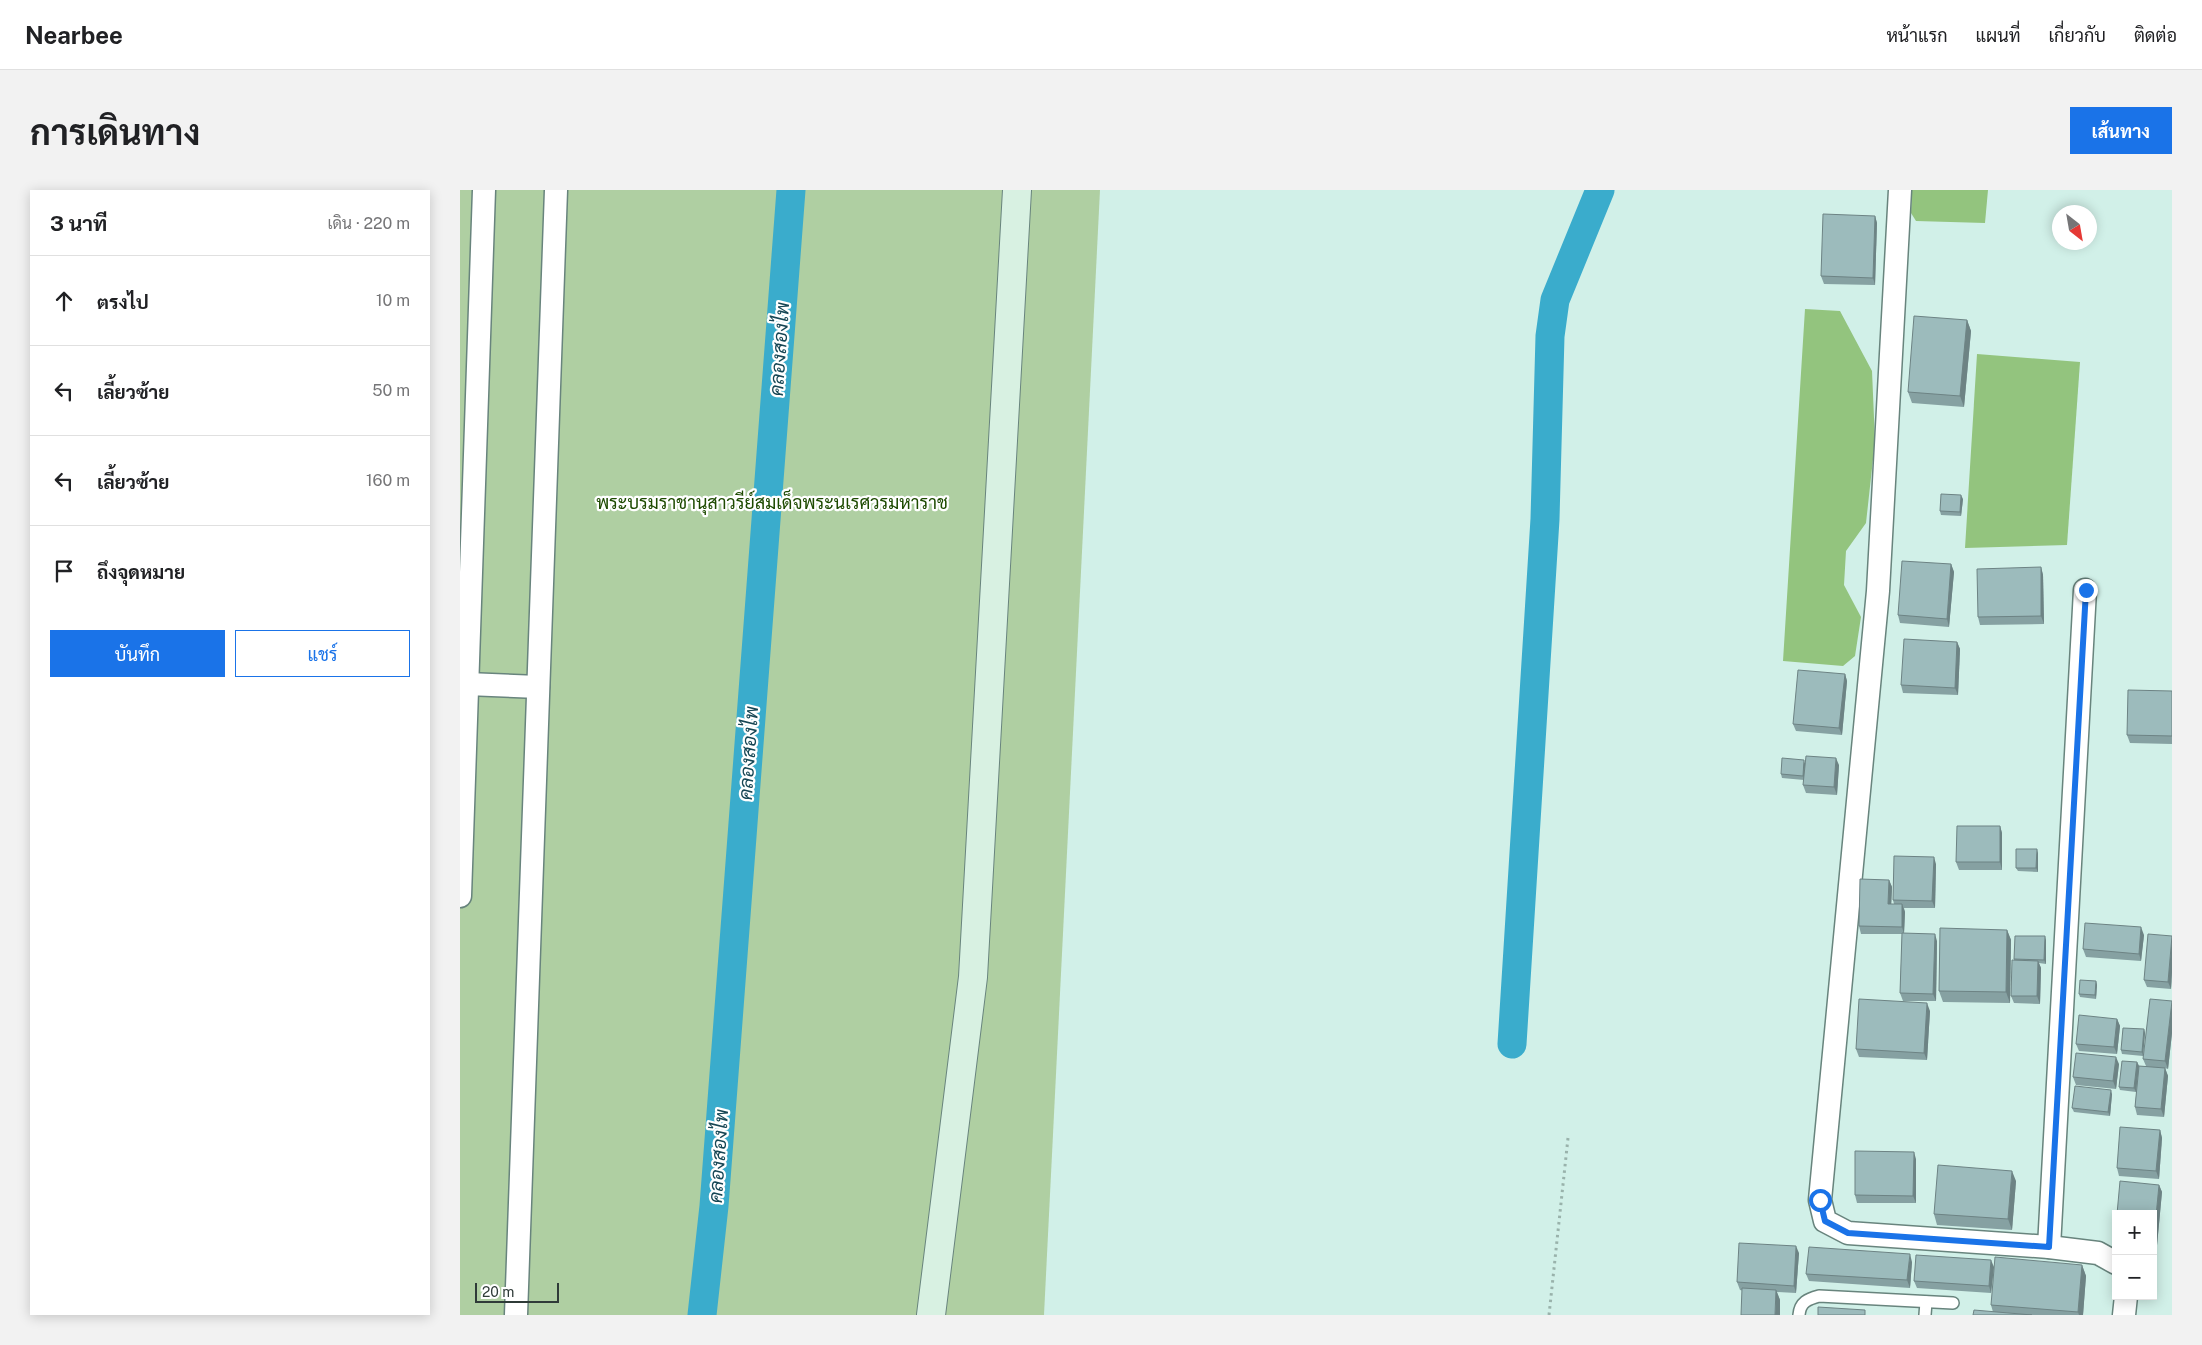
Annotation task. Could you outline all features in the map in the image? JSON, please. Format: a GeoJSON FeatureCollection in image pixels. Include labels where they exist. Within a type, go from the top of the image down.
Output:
{"type":"FeatureCollection","features":[{"type":"Feature","properties":{"kind":"street"},"geometry":{"type":"LineString","coordinates":[[460,896],[464,683],[484,190]]}},
{"type":"Feature","properties":{"kind":"street"},"geometry":{"type":"LineString","coordinates":[[516,1315],[556,190]]}},
{"type":"Feature","properties":{"kind":"street"},"geometry":{"type":"LineString","coordinates":[[930,1315],[973,977],[1017,190]]}},
{"type":"Feature","properties":{"kind":"street"},"geometry":{"type":"LineString","coordinates":[[1900,190],[1878,591],[1820,1200],[1825,1221],[1848,1233],[2049,1247],[2098,1253],[2112,1261]]}},
{"type":"Feature","properties":{"kind":"street"},"geometry":{"type":"LineString","coordinates":[[2049,1247],[2086,590]]}},
{"type":"Feature","properties":{"kind":"street"},"geometry":{"type":"LineString","coordinates":[[464,683],[538,687]]}},
{"type":"Feature","properties":{"kind":"street"},"geometry":{"type":"LineString","coordinates":[[2124,1315],[2126,1300]]}},
{"type":"Feature","properties":{"kind":"lane"},"geometry":{"type":"LineString","coordinates":[[1800,1315],[1800,1308],[1806,1299],[1819,1296],[1952,1303]]}},
{"type":"Feature","properties":{"kind":"lane"},"geometry":{"type":"LineString","coordinates":[[1925,1315],[1926,1302]]}},
{"type":"Feature","properties":{"kind":"path"},"geometry":{"type":"LineString","coordinates":[[1550,1315],[1568,1138]]}},
{"type":"Feature","properties":{"kind":"green space","name":"พระบรมราชานุสาวรีย์สมเด็จพระนเรศวรมหาราช"},"geometry":{"type":"Polygon","coordinates":[[[460,190],[1100,190],[1044,1315],[460,1315],[460,190]]]}},
{"type":"Feature","properties":{"kind":"green space"},"geometry":{"type":"Polygon","coordinates":[[[1912,190],[1988,190],[1985,223],[1916,221],[1911,213],[1912,190]]]}},
{"type":"Feature","properties":{"kind":"green space"},"geometry":{"type":"Polygon","coordinates":[[[1805,309],[1840,311],[1872,371],[1875,441],[1866,523],[1846,551],[1844,585],[1861,617],[1855,656],[1843,666],[1783,661],[1805,309]]]}},
{"type":"Feature","properties":{"kind":"green space"},"geometry":{"type":"Polygon","coordinates":[[[1977,354],[2080,362],[2067,545],[1965,548],[1977,354]]]}},
{"type":"Feature","properties":{"kind":"building"},"geometry":{"type":"Polygon","coordinates":[[[1823,214],[1875,216],[1873,278],[1821,276],[1823,214]]]}},
{"type":"Feature","properties":{"kind":"building"},"geometry":{"type":"Polygon","coordinates":[[[1914,316],[1967,320],[1960,396],[1908,392],[1914,316]]]}},
{"type":"Feature","properties":{"kind":"building"},"geometry":{"type":"Polygon","coordinates":[[[1941,494],[1961,495],[1960,512],[1940,511],[1941,494]]]}},
{"type":"Feature","properties":{"kind":"building"},"geometry":{"type":"Polygon","coordinates":[[[1902,561],[1951,564],[1947,619],[1898,615],[1902,561]]]}},
{"type":"Feature","properties":{"kind":"building"},"geometry":{"type":"Polygon","coordinates":[[[2041,567],[2041,616],[1978,617],[1977,569],[2041,567]]]}},
{"type":"Feature","properties":{"kind":"building"},"geometry":{"type":"Polygon","coordinates":[[[1904,639],[1957,642],[1955,688],[1901,685],[1904,639]]]}},
{"type":"Feature","properties":{"kind":"building"},"geometry":{"type":"Polygon","coordinates":[[[1798,670],[1845,674],[1839,728],[1793,724],[1798,670]]]}},
{"type":"Feature","properties":{"kind":"building"},"geometry":{"type":"Polygon","coordinates":[[[2128,690],[2172,691],[2172,736],[2127,735],[2128,690]]]}},
{"type":"Feature","properties":{"kind":"building"},"geometry":{"type":"Polygon","coordinates":[[[1806,756],[1836,758],[1834,787],[1803,785],[1806,756]]]}},
{"type":"Feature","properties":{"kind":"building"},"geometry":{"type":"Polygon","coordinates":[[[1782,758],[1804,760],[1803,776],[1781,774],[1782,758]]]}},
{"type":"Feature","properties":{"kind":"building"},"geometry":{"type":"Polygon","coordinates":[[[1957,826],[2000,826],[2000,862],[1956,862],[1957,826]]]}},
{"type":"Feature","properties":{"kind":"building"},"geometry":{"type":"Polygon","coordinates":[[[2016,849],[2037,849],[2036,868],[2016,868],[2016,849]]]}},
{"type":"Feature","properties":{"kind":"building"},"geometry":{"type":"Polygon","coordinates":[[[1894,856],[1934,857],[1932,901],[1893,900],[1894,856]]]}},
{"type":"Feature","properties":{"kind":"building"},"geometry":{"type":"Polygon","coordinates":[[[1860,879],[1889,880],[1888,904],[1902,904],[1902,927],[1859,926],[1860,879]]]}},
{"type":"Feature","properties":{"kind":"building"},"geometry":{"type":"Polygon","coordinates":[[[2085,923],[2141,927],[2139,954],[2083,949],[2085,923]]]}},
{"type":"Feature","properties":{"kind":"building"},"geometry":{"type":"Polygon","coordinates":[[[1940,928],[2007,930],[2006,992],[1939,991],[1940,928]]]}},
{"type":"Feature","properties":{"kind":"building"},"geometry":{"type":"Polygon","coordinates":[[[1902,933],[1935,934],[1933,994],[1900,993],[1902,933]]]}},
{"type":"Feature","properties":{"kind":"building"},"geometry":{"type":"Polygon","coordinates":[[[2148,934],[2172,936],[2168,982],[2144,980],[2148,934]]]}},
{"type":"Feature","properties":{"kind":"building"},"geometry":{"type":"Polygon","coordinates":[[[2015,936],[2045,936],[2044,960],[2014,959],[2015,936]]]}},
{"type":"Feature","properties":{"kind":"building"},"geometry":{"type":"Polygon","coordinates":[[[2012,960],[2038,961],[2037,996],[2011,996],[2012,960]]]}},
{"type":"Feature","properties":{"kind":"building"},"geometry":{"type":"Polygon","coordinates":[[[2080,980],[2096,981],[2095,995],[2079,994],[2080,980]]]}},
{"type":"Feature","properties":{"kind":"building"},"geometry":{"type":"Polygon","coordinates":[[[1859,999],[1927,1003],[1924,1053],[1856,1049],[1859,999]]]}},
{"type":"Feature","properties":{"kind":"building"},"geometry":{"type":"Polygon","coordinates":[[[2150,999],[2172,1001],[2165,1061],[2143,1059],[2150,999]]]}},
{"type":"Feature","properties":{"kind":"building"},"geometry":{"type":"Polygon","coordinates":[[[2079,1015],[2117,1019],[2114,1047],[2076,1044],[2079,1015]]]}},
{"type":"Feature","properties":{"kind":"building"},"geometry":{"type":"Polygon","coordinates":[[[2123,1028],[2144,1029],[2142,1052],[2121,1050],[2123,1028]]]}},
{"type":"Feature","properties":{"kind":"building"},"geometry":{"type":"Polygon","coordinates":[[[2076,1053],[2116,1057],[2113,1081],[2073,1077],[2076,1053]]]}},
{"type":"Feature","properties":{"kind":"building"},"geometry":{"type":"Polygon","coordinates":[[[2122,1061],[2137,1062],[2134,1088],[2119,1087],[2122,1061]]]}},
{"type":"Feature","properties":{"kind":"building"},"geometry":{"type":"Polygon","coordinates":[[[2139,1066],[2165,1068],[2161,1109],[2135,1107],[2139,1066]]]}},
{"type":"Feature","properties":{"kind":"building"},"geometry":{"type":"Polygon","coordinates":[[[2075,1086],[2111,1090],[2108,1112],[2072,1108],[2075,1086]]]}},
{"type":"Feature","properties":{"kind":"building"},"geometry":{"type":"Polygon","coordinates":[[[2120,1127],[2160,1130],[2156,1171],[2117,1168],[2120,1127]]]}},
{"type":"Feature","properties":{"kind":"building"},"geometry":{"type":"Polygon","coordinates":[[[1855,1151],[1914,1152],[1913,1196],[1855,1195],[1855,1151]]]}},
{"type":"Feature","properties":{"kind":"building"},"geometry":{"type":"Polygon","coordinates":[[[1938,1165],[2012,1171],[2008,1219],[1934,1214],[1938,1165]]]}},
{"type":"Feature","properties":{"kind":"building"},"geometry":{"type":"Polygon","coordinates":[[[2120,1181],[2159,1185],[2157,1210],[2117,1210],[2120,1181]]]}},
{"type":"Feature","properties":{"kind":"building"},"geometry":{"type":"Polygon","coordinates":[[[1739,1243],[1796,1246],[1794,1286],[1737,1282],[1739,1243]]]}},
{"type":"Feature","properties":{"kind":"building"},"geometry":{"type":"Polygon","coordinates":[[[1809,1247],[1910,1254],[1907,1280],[1806,1274],[1809,1247]]]}},
{"type":"Feature","properties":{"kind":"building"},"geometry":{"type":"Polygon","coordinates":[[[1916,1255],[1991,1260],[1989,1286],[1914,1281],[1916,1255]]]}},
{"type":"Feature","properties":{"kind":"building"},"geometry":{"type":"Polygon","coordinates":[[[1995,1257],[2082,1265],[2078,1312],[1991,1305],[1995,1257]]]}},
{"type":"Feature","properties":{"kind":"building"},"geometry":{"type":"Polygon","coordinates":[[[1742,1288],[1776,1290],[1775,1315],[1741,1315],[1742,1288]]]}},
{"type":"Feature","properties":{"kind":"building"},"geometry":{"type":"Polygon","coordinates":[[[1818,1307],[1865,1310],[1865,1315],[1818,1315],[1818,1307]]]}},
{"type":"Feature","properties":{"kind":"building"},"geometry":{"type":"Polygon","coordinates":[[[1974,1310],[2032,1315],[1973,1315],[1974,1310]]]}},
{"type":"Feature","properties":{"kind":"waterway","name":"คลองสองไพ"},"geometry":{"type":"LineString","coordinates":[[702,1315],[714,1206],[791,190]]}},
{"type":"Feature","properties":{"kind":"waterway"},"geometry":{"type":"LineString","coordinates":[[1512,1044],[1545,519],[1550,336],[1555,300],[1600,190]]}},
{"type":"Feature","properties":{"kind":"route"},"geometry":{"type":"LineString","coordinates":[[1820,1200],[1825,1221],[1848,1233],[2049,1247],[2086,590]]}}]}
